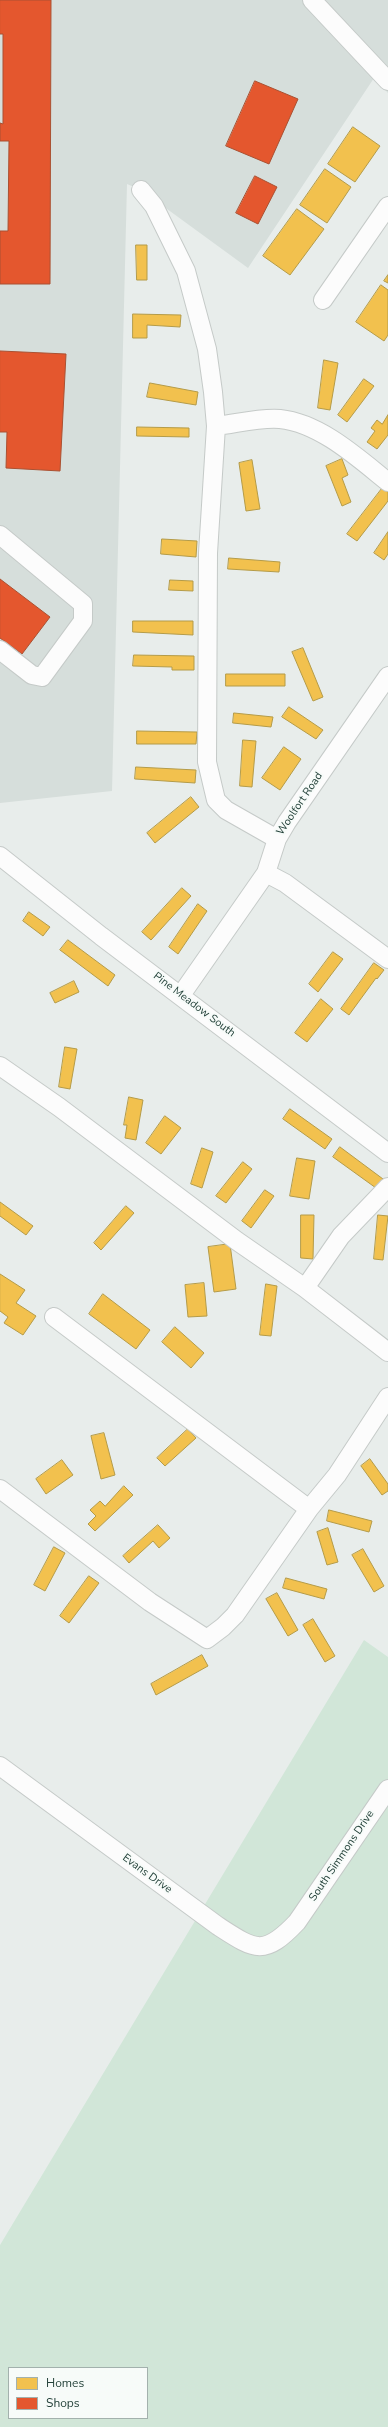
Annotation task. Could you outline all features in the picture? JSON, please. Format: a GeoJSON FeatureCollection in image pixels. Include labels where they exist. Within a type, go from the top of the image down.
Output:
{"type":"FeatureCollection","features":[{"type":"Feature","properties":{"kind":"street"},"geometry":{"type":"LineString","coordinates":[[312,0],[388,81]]}},
{"type":"Feature","properties":{"kind":"street"},"geometry":{"type":"LineString","coordinates":[[141,190],[154,206],[186,272],[207,349],[216,426],[208,553],[207,762],[216,800],[226,810],[277,838]]}},
{"type":"Feature","properties":{"kind":"street"},"geometry":{"type":"LineString","coordinates":[[323,300],[388,206]]}},
{"type":"Feature","properties":{"kind":"street"},"geometry":{"type":"LineString","coordinates":[[216,426],[279,419],[298,423],[336,442],[388,482]]}},
{"type":"Feature","properties":{"kind":"street"},"geometry":{"type":"LineString","coordinates":[[0,535],[83,604],[83,621],[42,677],[32,675],[0,650]]}},
{"type":"Feature","properties":{"kind":"street","name":"Woolfort Road"},"geometry":{"type":"LineString","coordinates":[[181,995],[266,873],[277,838],[388,676]]}},
{"type":"Feature","properties":{"kind":"street","name":"Pine Meadow South"},"geometry":{"type":"LineString","coordinates":[[0,856],[101,936],[388,1153]]}},
{"type":"Feature","properties":{"kind":"street"},"geometry":{"type":"LineString","coordinates":[[266,873],[285,883],[388,959]]}},
{"type":"Feature","properties":{"kind":"street"},"geometry":{"type":"LineString","coordinates":[[0,1066],[59,1107],[237,1242],[305,1288],[388,1352]]}},
{"type":"Feature","properties":{"kind":"street"},"geometry":{"type":"LineString","coordinates":[[305,1288],[342,1236],[388,1187]]}},
{"type":"Feature","properties":{"kind":"street"},"geometry":{"type":"LineString","coordinates":[[54,1317],[309,1509]]}},
{"type":"Feature","properties":{"kind":"street"},"geometry":{"type":"LineString","coordinates":[[0,1489],[150,1602],[207,1638],[235,1615],[309,1509],[337,1475],[388,1397]]}},
{"type":"Feature","properties":{"kind":"street","name":"Evans Drive"},"geometry":{"type":"LineString","coordinates":[[0,1766],[218,1926],[248,1946],[263,1947],[281,1939],[297,1922]]}},
{"type":"Feature","properties":{"kind":"street","name":"South Simmons Drive"},"geometry":{"type":"LineString","coordinates":[[297,1922],[388,1789]]}},
{"type":"Feature","properties":{"kind":"shaded area"},"geometry":{"type":"Polygon","coordinates":[[[0,0],[388,0],[388,93],[374,78],[248,268],[141,190],[127,184],[112,791],[0,803],[0,0]]]}},
{"type":"Feature","properties":{"kind":"green space"},"geometry":{"type":"Polygon","coordinates":[[[364,1640],[388,1657],[388,2427],[0,2427],[0,2245],[364,1640]]]}},
{"type":"Feature","properties":{"kind":"building: Homes"},"geometry":{"type":"Polygon","coordinates":[[[353,127],[380,146],[355,182],[328,164],[353,127]]]}},
{"type":"Feature","properties":{"kind":"building: Homes"},"geometry":{"type":"Polygon","coordinates":[[[325,169],[351,187],[327,223],[300,205],[325,169]]]}},
{"type":"Feature","properties":{"kind":"building: Homes"},"geometry":{"type":"Polygon","coordinates":[[[297,209],[324,229],[290,275],[263,256],[297,209]]]}},
{"type":"Feature","properties":{"kind":"building: Homes"},"geometry":{"type":"Polygon","coordinates":[[[136,245],[147,245],[147,280],[137,280],[136,245]]]}},
{"type":"Feature","properties":{"kind":"building: Homes"},"geometry":{"type":"Polygon","coordinates":[[[388,275],[388,283],[384,281],[388,275]]]}},
{"type":"Feature","properties":{"kind":"building: Homes"},"geometry":{"type":"Polygon","coordinates":[[[381,285],[388,290],[388,335],[384,341],[356,322],[381,285]]]}},
{"type":"Feature","properties":{"kind":"building: Homes"},"geometry":{"type":"Polygon","coordinates":[[[133,314],[181,315],[180,327],[147,325],[147,338],[133,338],[133,314]]]}},
{"type":"Feature","properties":{"kind":"building: Homes"},"geometry":{"type":"Polygon","coordinates":[[[324,360],[338,363],[330,410],[318,408],[324,360]]]}},
{"type":"Feature","properties":{"kind":"building: Homes"},"geometry":{"type":"Polygon","coordinates":[[[364,379],[374,386],[347,422],[338,415],[364,379]]]}},
{"type":"Feature","properties":{"kind":"building: Homes"},"geometry":{"type":"Polygon","coordinates":[[[150,383],[198,392],[196,405],[147,397],[150,383]]]}},
{"type":"Feature","properties":{"kind":"building: Homes"},"geometry":{"type":"Polygon","coordinates":[[[388,415],[388,435],[377,449],[367,442],[375,431],[371,428],[377,420],[382,424],[388,415]]]}},
{"type":"Feature","properties":{"kind":"building: Homes"},"geometry":{"type":"Polygon","coordinates":[[[137,427],[189,428],[189,437],[137,436],[137,427]]]}},
{"type":"Feature","properties":{"kind":"building: Homes"},"geometry":{"type":"Polygon","coordinates":[[[342,459],[348,475],[342,478],[351,502],[342,506],[326,466],[342,459]]]}},
{"type":"Feature","properties":{"kind":"building: Homes"},"geometry":{"type":"Polygon","coordinates":[[[252,460],[260,509],[246,511],[239,463],[252,460]]]}},
{"type":"Feature","properties":{"kind":"building: Homes"},"geometry":{"type":"Polygon","coordinates":[[[384,486],[388,489],[388,501],[357,541],[347,534],[384,486]]]}},
{"type":"Feature","properties":{"kind":"building: Homes"},"geometry":{"type":"Polygon","coordinates":[[[388,532],[388,554],[384,560],[374,553],[388,532]]]}},
{"type":"Feature","properties":{"kind":"building: Homes"},"geometry":{"type":"Polygon","coordinates":[[[162,539],[197,541],[196,557],[161,554],[162,539]]]}},
{"type":"Feature","properties":{"kind":"building: Homes"},"geometry":{"type":"Polygon","coordinates":[[[229,558],[280,562],[279,572],[228,569],[229,558]]]}},
{"type":"Feature","properties":{"kind":"building: Homes"},"geometry":{"type":"Polygon","coordinates":[[[170,580],[193,581],[193,591],[169,590],[170,580]]]}},
{"type":"Feature","properties":{"kind":"building: Homes"},"geometry":{"type":"Polygon","coordinates":[[[133,621],[193,621],[193,635],[133,632],[133,621]]]}},
{"type":"Feature","properties":{"kind":"building: Homes"},"geometry":{"type":"Polygon","coordinates":[[[303,648],[323,697],[313,701],[292,652],[303,648]]]}},
{"type":"Feature","properties":{"kind":"building: Homes"},"geometry":{"type":"Polygon","coordinates":[[[134,655],[194,656],[194,670],[172,670],[172,667],[133,666],[134,655]]]}},
{"type":"Feature","properties":{"kind":"building: Homes"},"geometry":{"type":"Polygon","coordinates":[[[226,674],[285,674],[285,686],[226,686],[226,674]]]}},
{"type":"Feature","properties":{"kind":"building: Homes"},"geometry":{"type":"Polygon","coordinates":[[[289,707],[323,730],[316,739],[282,717],[289,707]]]}},
{"type":"Feature","properties":{"kind":"building: Homes"},"geometry":{"type":"Polygon","coordinates":[[[234,713],[273,717],[271,727],[233,723],[234,713]]]}},
{"type":"Feature","properties":{"kind":"building: Homes"},"geometry":{"type":"Polygon","coordinates":[[[137,731],[197,732],[196,744],[137,744],[137,731]]]}},
{"type":"Feature","properties":{"kind":"building: Homes"},"geometry":{"type":"Polygon","coordinates":[[[243,740],[256,741],[252,787],[240,786],[243,740]]]}},
{"type":"Feature","properties":{"kind":"building: Homes"},"geometry":{"type":"Polygon","coordinates":[[[284,747],[301,759],[280,790],[262,778],[284,747]]]}},
{"type":"Feature","properties":{"kind":"building: Homes"},"geometry":{"type":"Polygon","coordinates":[[[136,767],[196,770],[195,783],[135,779],[136,767]]]}},
{"type":"Feature","properties":{"kind":"building: Homes"},"geometry":{"type":"Polygon","coordinates":[[[191,797],[199,807],[155,843],[147,833],[191,797]]]}},
{"type":"Feature","properties":{"kind":"building: Homes"},"geometry":{"type":"Polygon","coordinates":[[[182,888],[191,896],[151,940],[142,932],[182,888]]]}},
{"type":"Feature","properties":{"kind":"building: Homes"},"geometry":{"type":"Polygon","coordinates":[[[198,904],[207,911],[178,954],[169,947],[198,904]]]}},
{"type":"Feature","properties":{"kind":"building: Homes"},"geometry":{"type":"Polygon","coordinates":[[[29,912],[50,927],[43,936],[23,921],[29,912]]]}},
{"type":"Feature","properties":{"kind":"building: Homes"},"geometry":{"type":"Polygon","coordinates":[[[68,940],[115,975],[108,986],[60,950],[68,940]]]}},
{"type":"Feature","properties":{"kind":"building: Homes"},"geometry":{"type":"Polygon","coordinates":[[[333,952],[343,959],[318,992],[309,984],[333,952]]]}},
{"type":"Feature","properties":{"kind":"building: Homes"},"geometry":{"type":"Polygon","coordinates":[[[374,963],[384,970],[377,979],[376,978],[349,1015],[341,1009],[374,963]]]}},
{"type":"Feature","properties":{"kind":"building: Homes"},"geometry":{"type":"Polygon","coordinates":[[[74,981],[79,992],[55,1003],[50,993],[74,981]]]}},
{"type":"Feature","properties":{"kind":"building: Homes"},"geometry":{"type":"Polygon","coordinates":[[[321,999],[333,1009],[307,1042],[295,1033],[321,999]]]}},
{"type":"Feature","properties":{"kind":"building: Homes"},"geometry":{"type":"Polygon","coordinates":[[[65,1047],[77,1049],[70,1089],[59,1087],[65,1047]]]}},
{"type":"Feature","properties":{"kind":"building: Homes"},"geometry":{"type":"Polygon","coordinates":[[[129,1097],[143,1100],[136,1140],[125,1138],[127,1125],[124,1125],[129,1097]]]}},
{"type":"Feature","properties":{"kind":"building: Homes"},"geometry":{"type":"Polygon","coordinates":[[[290,1109],[332,1139],[325,1149],[283,1119],[290,1109]]]}},
{"type":"Feature","properties":{"kind":"building: Homes"},"geometry":{"type":"Polygon","coordinates":[[[165,1116],[181,1128],[161,1154],[146,1143],[165,1116]]]}},
{"type":"Feature","properties":{"kind":"building: Homes"},"geometry":{"type":"Polygon","coordinates":[[[340,1147],[383,1179],[376,1188],[333,1157],[340,1147]]]}},
{"type":"Feature","properties":{"kind":"building: Homes"},"geometry":{"type":"Polygon","coordinates":[[[202,1148],[213,1152],[202,1188],[191,1184],[202,1148]]]}},
{"type":"Feature","properties":{"kind":"building: Homes"},"geometry":{"type":"Polygon","coordinates":[[[297,1158],[315,1161],[309,1199],[290,1196],[297,1158]]]}},
{"type":"Feature","properties":{"kind":"building: Homes"},"geometry":{"type":"Polygon","coordinates":[[[243,1162],[252,1169],[226,1203],[216,1196],[243,1162]]]}},
{"type":"Feature","properties":{"kind":"building: Homes"},"geometry":{"type":"Polygon","coordinates":[[[265,1190],[274,1196],[251,1228],[242,1221],[265,1190]]]}},
{"type":"Feature","properties":{"kind":"building: Homes"},"geometry":{"type":"Polygon","coordinates":[[[0,1202],[33,1226],[26,1235],[0,1216],[0,1202]]]}},
{"type":"Feature","properties":{"kind":"building: Homes"},"geometry":{"type":"Polygon","coordinates":[[[126,1206],[134,1213],[101,1250],[94,1243],[126,1206]]]}},
{"type":"Feature","properties":{"kind":"building: Homes"},"geometry":{"type":"Polygon","coordinates":[[[301,1215],[314,1215],[313,1259],[301,1258],[301,1215]]]}},
{"type":"Feature","properties":{"kind":"building: Homes"},"geometry":{"type":"Polygon","coordinates":[[[378,1215],[388,1216],[383,1260],[374,1259],[378,1215]]]}},
{"type":"Feature","properties":{"kind":"building: Homes"},"geometry":{"type":"Polygon","coordinates":[[[230,1244],[236,1289],[214,1292],[208,1247],[230,1244]]]}},
{"type":"Feature","properties":{"kind":"building: Homes"},"geometry":{"type":"Polygon","coordinates":[[[0,1274],[25,1290],[16,1303],[36,1316],[23,1335],[4,1323],[8,1317],[0,1311],[0,1274]]]}},
{"type":"Feature","properties":{"kind":"building: Homes"},"geometry":{"type":"Polygon","coordinates":[[[204,1283],[207,1316],[188,1317],[185,1285],[204,1283]]]}},
{"type":"Feature","properties":{"kind":"building: Homes"},"geometry":{"type":"Polygon","coordinates":[[[266,1284],[277,1286],[271,1336],[260,1335],[266,1284]]]}},
{"type":"Feature","properties":{"kind":"building: Homes"},"geometry":{"type":"Polygon","coordinates":[[[103,1294],[150,1330],[136,1349],[89,1314],[103,1294]]]}},
{"type":"Feature","properties":{"kind":"building: Homes"},"geometry":{"type":"Polygon","coordinates":[[[175,1327],[204,1353],[191,1368],[162,1342],[175,1327]]]}},
{"type":"Feature","properties":{"kind":"building: Homes"},"geometry":{"type":"Polygon","coordinates":[[[188,1429],[196,1438],[165,1466],[157,1458],[188,1429]]]}},
{"type":"Feature","properties":{"kind":"building: Homes"},"geometry":{"type":"Polygon","coordinates":[[[104,1433],[115,1475],[101,1479],[91,1436],[104,1433]]]}},
{"type":"Feature","properties":{"kind":"building: Homes"},"geometry":{"type":"Polygon","coordinates":[[[370,1459],[388,1484],[388,1491],[382,1495],[361,1466],[370,1459]]]}},
{"type":"Feature","properties":{"kind":"building: Homes"},"geometry":{"type":"Polygon","coordinates":[[[62,1460],[73,1475],[46,1494],[36,1479],[62,1460]]]}},
{"type":"Feature","properties":{"kind":"building: Homes"},"geometry":{"type":"Polygon","coordinates":[[[124,1486],[133,1495],[95,1531],[88,1524],[96,1516],[90,1510],[100,1501],[105,1506],[124,1486]]]}},
{"type":"Feature","properties":{"kind":"building: Homes"},"geometry":{"type":"Polygon","coordinates":[[[329,1510],[372,1521],[369,1532],[327,1521],[329,1510]]]}},
{"type":"Feature","properties":{"kind":"building: Homes"},"geometry":{"type":"Polygon","coordinates":[[[158,1525],[170,1538],[159,1548],[153,1541],[129,1563],[123,1556],[158,1525]]]}},
{"type":"Feature","properties":{"kind":"building: Homes"},"geometry":{"type":"Polygon","coordinates":[[[328,1528],[338,1562],[327,1565],[317,1532],[328,1528]]]}},
{"type":"Feature","properties":{"kind":"building: Homes"},"geometry":{"type":"Polygon","coordinates":[[[54,1547],[65,1553],[45,1591],[34,1585],[54,1547]]]}},
{"type":"Feature","properties":{"kind":"building: Homes"},"geometry":{"type":"Polygon","coordinates":[[[363,1549],[384,1586],[374,1592],[352,1555],[363,1549]]]}},
{"type":"Feature","properties":{"kind":"building: Homes"},"geometry":{"type":"Polygon","coordinates":[[[89,1576],[99,1583],[69,1623],[60,1616],[89,1576]]]}},
{"type":"Feature","properties":{"kind":"building: Homes"},"geometry":{"type":"Polygon","coordinates":[[[286,1578],[327,1589],[324,1599],[283,1588],[286,1578]]]}},
{"type":"Feature","properties":{"kind":"building: Homes"},"geometry":{"type":"Polygon","coordinates":[[[277,1593],[298,1630],[288,1636],[266,1599],[277,1593]]]}},
{"type":"Feature","properties":{"kind":"building: Homes"},"geometry":{"type":"Polygon","coordinates":[[[313,1619],[335,1656],[325,1662],[303,1625],[313,1619]]]}},
{"type":"Feature","properties":{"kind":"building: Homes"},"geometry":{"type":"Polygon","coordinates":[[[202,1655],[208,1666],[156,1695],[151,1684],[202,1655]]]}},
{"type":"Feature","properties":{"kind":"building: Shops"},"geometry":{"type":"Polygon","coordinates":[[[0,0],[51,0],[50,284],[0,284],[0,231],[8,231],[9,141],[0,141],[0,123],[3,124],[3,34],[0,34],[0,0]]]}},
{"type":"Feature","properties":{"kind":"building: Shops"},"geometry":{"type":"Polygon","coordinates":[[[255,81],[298,99],[269,164],[226,146],[255,81]]]}},
{"type":"Feature","properties":{"kind":"building: Shops"},"geometry":{"type":"Polygon","coordinates":[[[255,176],[277,187],[258,224],[236,213],[255,176]]]}},
{"type":"Feature","properties":{"kind":"building: Shops"},"geometry":{"type":"Polygon","coordinates":[[[0,351],[66,354],[60,471],[6,468],[7,432],[0,432],[0,351]]]}},
{"type":"Feature","properties":{"kind":"building: Shops"},"geometry":{"type":"Polygon","coordinates":[[[0,579],[50,617],[22,654],[0,638],[0,579]]]}}]}
